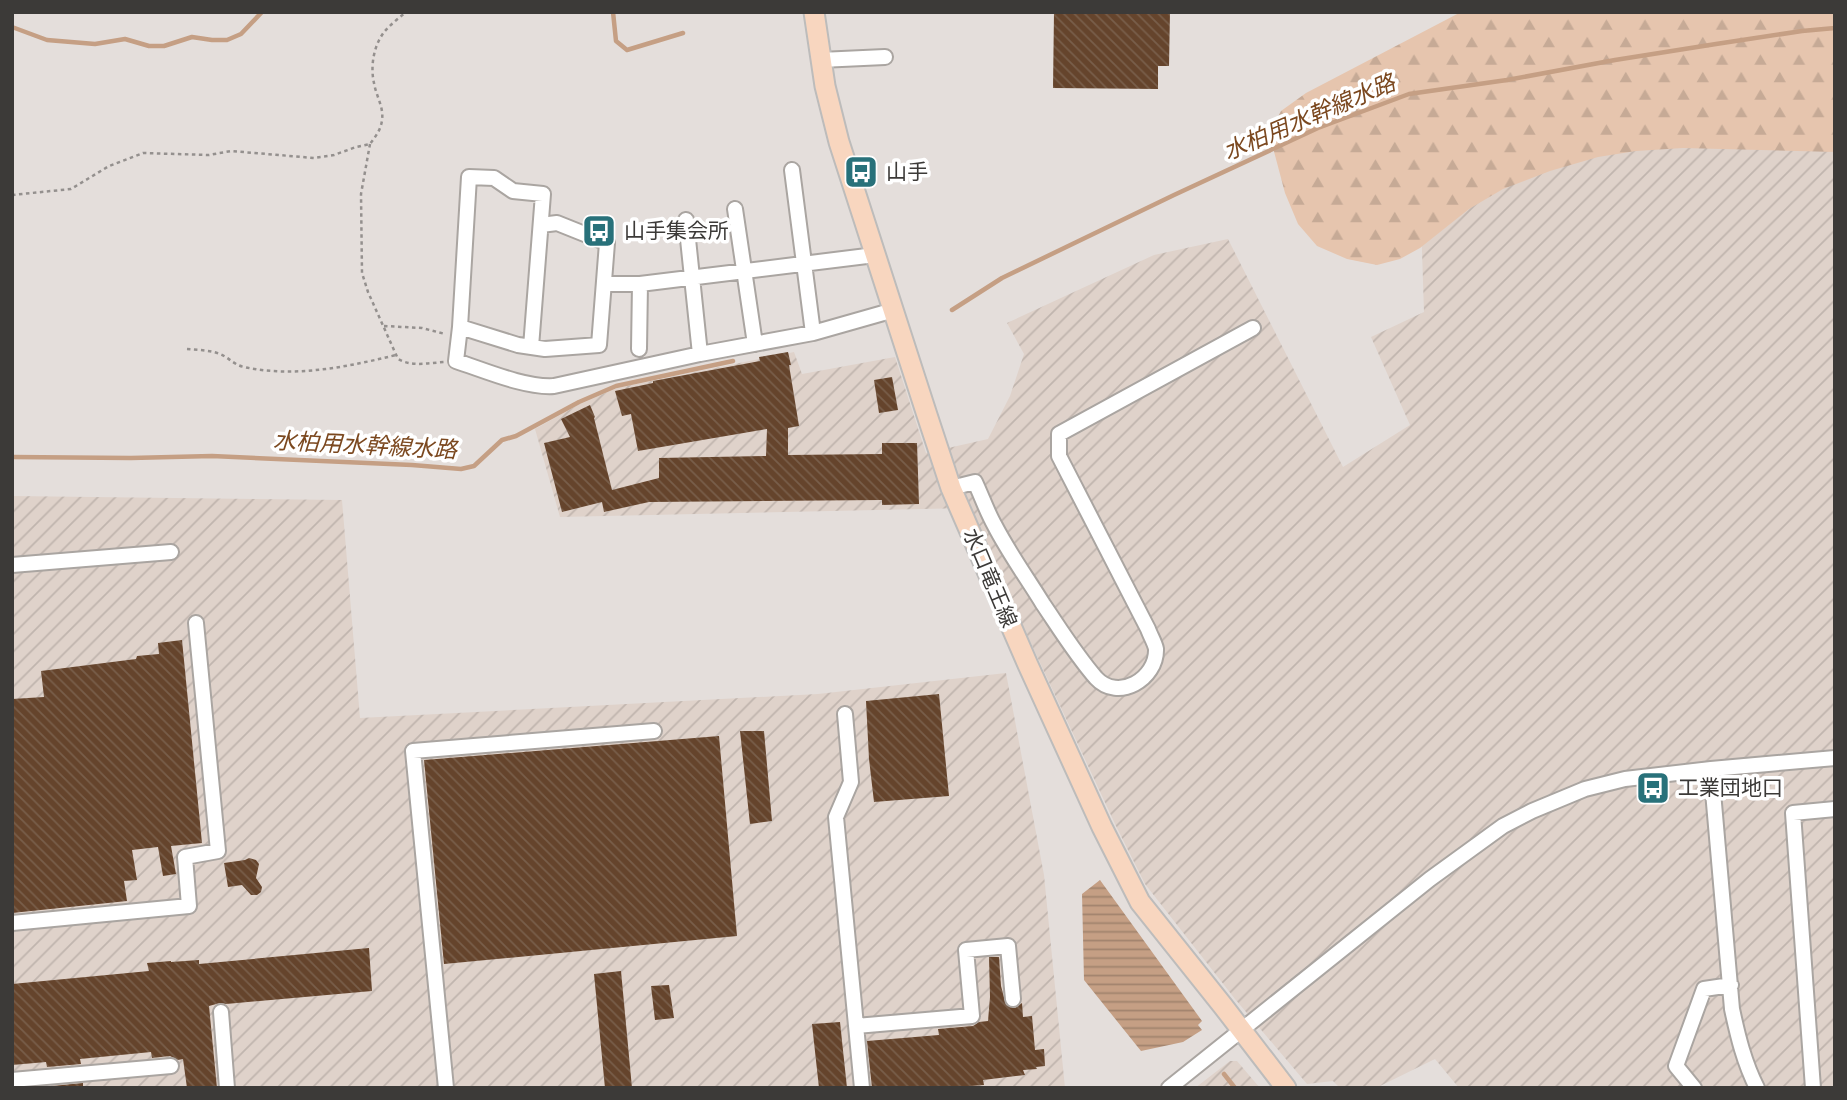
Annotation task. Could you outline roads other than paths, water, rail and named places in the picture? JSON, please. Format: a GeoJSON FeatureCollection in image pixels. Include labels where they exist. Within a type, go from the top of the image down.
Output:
{"type":"FeatureCollection","features":[{"type":"Feature","properties":{"kind":"main road","name":"水口竜王線"},"geometry":{"type":"LineString","coordinates":[[814,12],[820,60],[839,142],[951,488],[1028,665],[1096,815],[1140,902],[1286,1088]]}},
{"type":"Feature","properties":{"kind":"street"},"geometry":{"type":"LineString","coordinates":[[820,60],[886,57]]}},
{"type":"Feature","properties":{"kind":"street"},"geometry":{"type":"LineString","coordinates":[[792,170],[813,333]]}},
{"type":"Feature","properties":{"kind":"street"},"geometry":{"type":"LineString","coordinates":[[531,346],[543,194],[513,191],[494,178],[469,177],[456,361],[492,373],[545,387],[554,386],[813,333],[894,310]]}},
{"type":"Feature","properties":{"kind":"street"},"geometry":{"type":"LineString","coordinates":[[735,209],[755,344]]}},
{"type":"Feature","properties":{"kind":"street"},"geometry":{"type":"LineString","coordinates":[[686,220],[700,354]]}},
{"type":"Feature","properties":{"kind":"street"},"geometry":{"type":"LineString","coordinates":[[459,332],[545,349],[599,345],[607,243],[556,223],[541,225]]}},
{"type":"Feature","properties":{"kind":"street"},"geometry":{"type":"LineString","coordinates":[[604,284],[640,284],[875,255]]}},
{"type":"Feature","properties":{"kind":"street"},"geometry":{"type":"LineString","coordinates":[[639,349],[640,284]]}},
{"type":"Feature","properties":{"kind":"street"},"geometry":{"type":"LineString","coordinates":[[951,488],[975,482],[994,525],[1065,637],[1099,681],[1113,689],[1130,687],[1144,678],[1153,664],[1156,648],[1059,456],[1059,434],[1253,328]]}},
{"type":"Feature","properties":{"kind":"street"},"geometry":{"type":"LineString","coordinates":[[12,565],[171,552]]}},
{"type":"Feature","properties":{"kind":"street"},"geometry":{"type":"LineString","coordinates":[[12,923],[189,906],[185,857],[218,852],[197,623]]}},
{"type":"Feature","properties":{"kind":"street"},"geometry":{"type":"LineString","coordinates":[[845,715],[851,782],[836,817],[862,1088]]}},
{"type":"Feature","properties":{"kind":"street"},"geometry":{"type":"LineString","coordinates":[[446,1088],[413,751],[654,731]]}},
{"type":"Feature","properties":{"kind":"street"},"geometry":{"type":"LineString","coordinates":[[1169,1088],[1430,879],[1503,826],[1585,789],[1625,779],[1835,758]]}},
{"type":"Feature","properties":{"kind":"street"},"geometry":{"type":"LineString","coordinates":[[1711,769],[1732,1009],[1738,1040],[1757,1088]]}},
{"type":"Feature","properties":{"kind":"street"},"geometry":{"type":"LineString","coordinates":[[1813,1088],[1793,813],[1835,810]]}},
{"type":"Feature","properties":{"kind":"street"},"geometry":{"type":"LineString","coordinates":[[856,1026],[972,1016],[966,950],[1008,946],[1013,999]]}},
{"type":"Feature","properties":{"kind":"street"},"geometry":{"type":"LineString","coordinates":[[1694,1088],[1676,1066],[1704,989],[1731,985]]}},
{"type":"Feature","properties":{"kind":"street"},"geometry":{"type":"LineString","coordinates":[[221,1012],[228,1088]]}},
{"type":"Feature","properties":{"kind":"street"},"geometry":{"type":"LineString","coordinates":[[12,1080],[171,1066]]}},
{"type":"Feature","properties":{"kind":"waterway"},"geometry":{"type":"LineString","coordinates":[[12,27],[47,40],[95,44],[125,39],[149,46],[164,46],[192,37],[227,40],[241,34],[262,12]]}},
{"type":"Feature","properties":{"kind":"waterway"},"geometry":{"type":"LineString","coordinates":[[613,12],[616,41],[627,50],[683,33]]}},
{"type":"Feature","properties":{"kind":"waterway","name":"水柏用水幹線水路"},"geometry":{"type":"LineString","coordinates":[[952,310],[1002,278],[1174,195],[1318,128],[1409,94],[1716,44],[1835,28]]}},
{"type":"Feature","properties":{"kind":"waterway","name":"水柏用水幹線水路"},"geometry":{"type":"LineString","coordinates":[[12,457],[212,456],[461,469],[474,466],[502,440],[516,436],[579,402],[616,386],[733,361]]}},
{"type":"Feature","properties":{"kind":"waterway"},"geometry":{"type":"LineString","coordinates":[[1224,1074],[1235,1088]]}},
{"type":"Feature","properties":{"kind":"place","name":"山手"},"geometry":{"type":"Point","coordinates":[861,172]}},
{"type":"Feature","properties":{"kind":"place","name":"山手集会所"},"geometry":{"type":"Point","coordinates":[599,231]}},
{"type":"Feature","properties":{"kind":"place","name":"工業団地口"},"geometry":{"type":"Point","coordinates":[1653,788]}}]}
